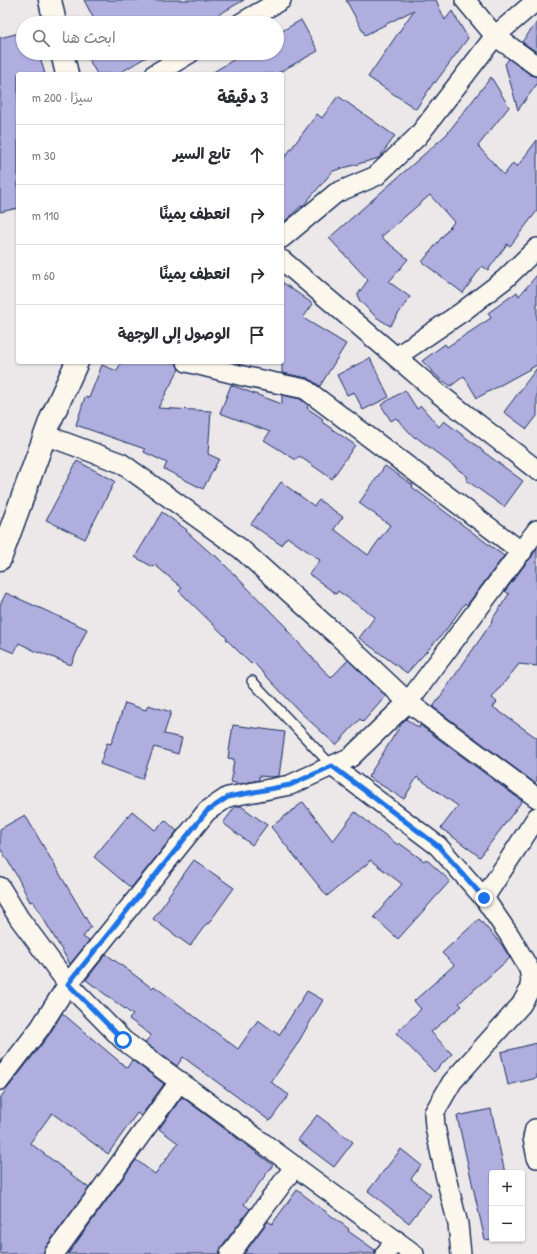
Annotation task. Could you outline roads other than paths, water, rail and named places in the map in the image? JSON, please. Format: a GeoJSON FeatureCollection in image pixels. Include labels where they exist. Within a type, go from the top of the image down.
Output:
{"type":"FeatureCollection","features":[{"type":"Feature","properties":{"kind":"street"},"geometry":{"type":"LineString","coordinates":[[50,0],[53,16]]}},
{"type":"Feature","properties":{"kind":"street"},"geometry":{"type":"LineString","coordinates":[[253,16],[281,0]]}},
{"type":"Feature","properties":{"kind":"street"},"geometry":{"type":"LineString","coordinates":[[465,0],[495,36],[537,66]]}},
{"type":"Feature","properties":{"kind":"street"},"geometry":{"type":"LineString","coordinates":[[284,236],[336,193],[376,176],[418,136],[495,36],[537,0]]}},
{"type":"Feature","properties":{"kind":"street"},"geometry":{"type":"LineString","coordinates":[[64,60],[67,72]]}},
{"type":"Feature","properties":{"kind":"street"},"geometry":{"type":"LineString","coordinates":[[158,72],[178,60]]}},
{"type":"Feature","properties":{"kind":"street"},"geometry":{"type":"LineString","coordinates":[[396,357],[462,312],[505,280],[537,248]]}},
{"type":"Feature","properties":{"kind":"street"},"geometry":{"type":"LineString","coordinates":[[284,262],[438,393],[537,470]]}},
{"type":"Feature","properties":{"kind":"street"},"geometry":{"type":"LineString","coordinates":[[0,559],[51,419],[76,364]]}},
{"type":"Feature","properties":{"kind":"street"},"geometry":{"type":"LineString","coordinates":[[195,364],[305,389],[522,552]]}},
{"type":"Feature","properties":{"kind":"street"},"geometry":{"type":"LineString","coordinates":[[45,435],[121,464],[241,549],[339,637],[408,702],[537,798]]}},
{"type":"Feature","properties":{"kind":"street"},"geometry":{"type":"LineString","coordinates":[[0,1080],[40,1028],[68,984],[207,811],[228,797],[290,785],[351,757],[408,702],[537,530]]}},
{"type":"Feature","properties":{"kind":"street"},"geometry":{"type":"LineString","coordinates":[[332,766],[438,846],[484,898],[510,936],[529,969],[531,980],[529,991],[520,1005],[452,1082],[434,1113],[435,1127],[443,1166],[458,1224],[461,1254]]}},
{"type":"Feature","properties":{"kind":"street"},"geometry":{"type":"LineString","coordinates":[[484,898],[537,817]]}},
{"type":"Feature","properties":{"kind":"street"},"geometry":{"type":"LineString","coordinates":[[0,887],[20,918],[68,984],[123,1040],[295,1166],[391,1247],[414,1254]]}},
{"type":"Feature","properties":{"kind":"street"},"geometry":{"type":"LineString","coordinates":[[54,1254],[180,1081]]}},
{"type":"Feature","properties":{"kind":"street"},"geometry":{"type":"LineString","coordinates":[[537,1129],[535,1129],[532,1138],[537,1158]]}},
{"type":"Feature","properties":{"kind":"street"},"geometry":{"type":"LineString","coordinates":[[230,1254],[295,1166]]}},
{"type":"Feature","properties":{"kind":"lane"},"geometry":{"type":"LineString","coordinates":[[252,681],[332,766]]}}]}
